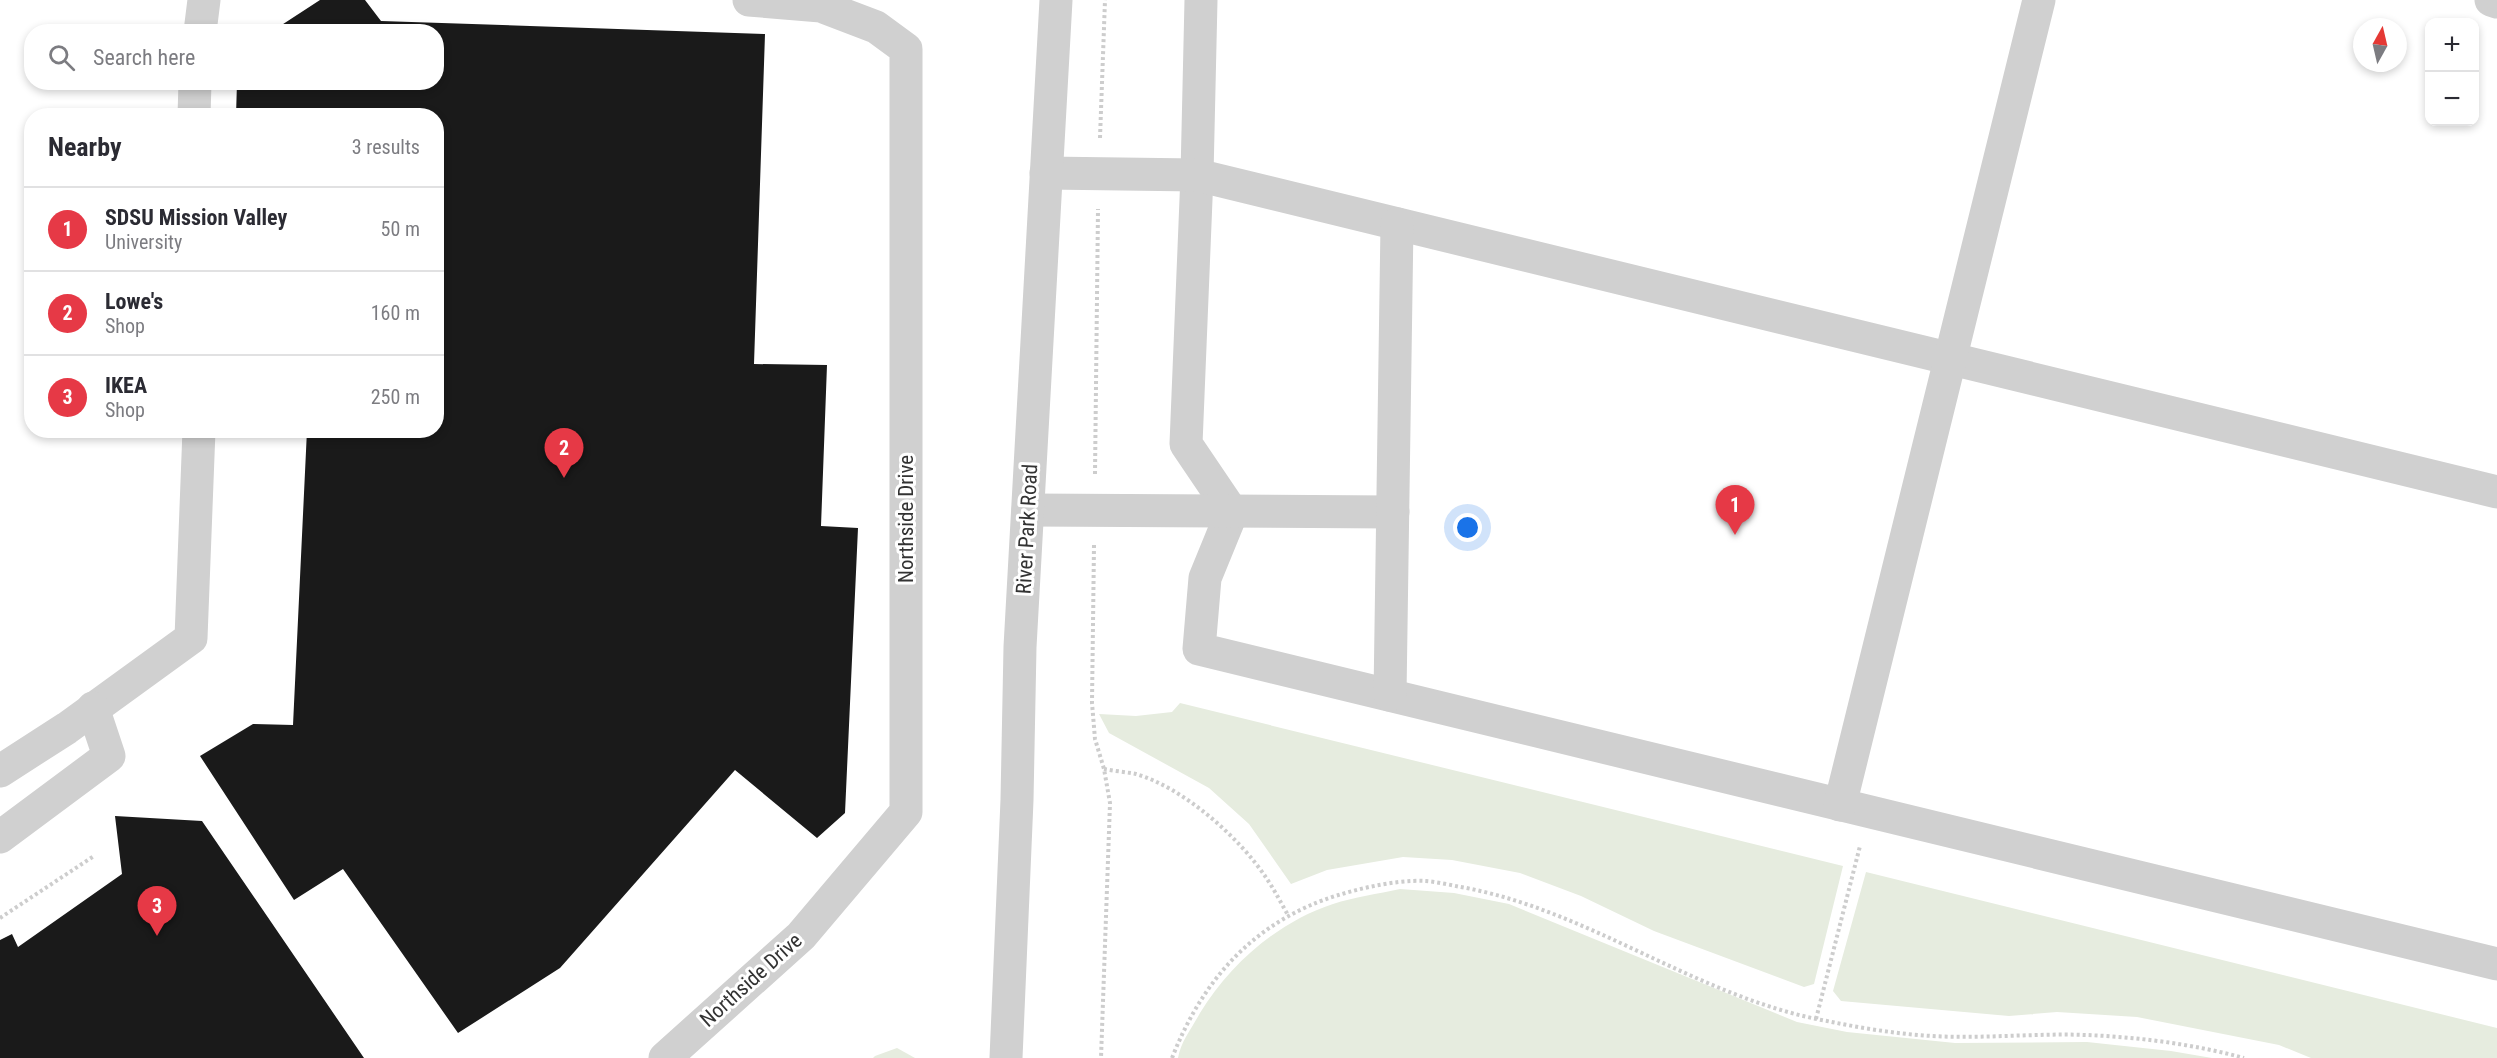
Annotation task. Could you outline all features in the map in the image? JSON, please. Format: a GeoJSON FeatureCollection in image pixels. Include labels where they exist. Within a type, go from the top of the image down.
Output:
{"type":"FeatureCollection","features":[{"type":"Feature","properties":{"kind":"street"},"geometry":{"type":"LineString","coordinates":[[201,24],[204,0]]}},
{"type":"Feature","properties":{"kind":"street","name":"Northside Drive"},"geometry":{"type":"LineString","coordinates":[[665,1058],[801,936],[906,812],[906,49],[876,27],[821,6],[749,0]]}},
{"type":"Feature","properties":{"kind":"street","name":"River Park Road"},"geometry":{"type":"LineString","coordinates":[[1006,1058],[1017,800],[1020,647],[1056,0]]}},
{"type":"Feature","properties":{"kind":"street"},"geometry":{"type":"LineString","coordinates":[[1201,0],[1197,175],[1186,444],[1232,512]]}},
{"type":"Feature","properties":{"kind":"street"},"geometry":{"type":"LineString","coordinates":[[1855,808],[1950,359],[2039,0]]}},
{"type":"Feature","properties":{"kind":"street"},"geometry":{"type":"LineString","coordinates":[[2491,0],[2497,2]]}},
{"type":"Feature","properties":{"kind":"street"},"geometry":{"type":"LineString","coordinates":[[194,108],[195,90]]}},
{"type":"Feature","properties":{"kind":"street"},"geometry":{"type":"LineString","coordinates":[[1046,173],[1197,175],[2497,492]]}},
{"type":"Feature","properties":{"kind":"street"},"geometry":{"type":"LineString","coordinates":[[1390,695],[1397,224]]}},
{"type":"Feature","properties":{"kind":"street"},"geometry":{"type":"LineString","coordinates":[[0,771],[191,638],[199,438]]}},
{"type":"Feature","properties":{"kind":"street"},"geometry":{"type":"LineString","coordinates":[[1028,510],[1393,512]]}},
{"type":"Feature","properties":{"kind":"street"},"geometry":{"type":"LineString","coordinates":[[1232,512],[1205,578],[1199,649],[2497,964]]}},
{"type":"Feature","properties":{"kind":"street"},"geometry":{"type":"LineString","coordinates":[[0,837],[110,756],[93,708]]}},
{"type":"Feature","properties":{"kind":"path"},"geometry":{"type":"LineString","coordinates":[[1104,769],[1137,775],[1170,789],[1207,816],[1254,862],[1267,878],[1288,915]]}},
{"type":"Feature","properties":{"kind":"path"},"geometry":{"type":"LineString","coordinates":[[1816,1019],[1855,808]]}},
{"type":"Feature","properties":{"kind":"path"},"geometry":{"type":"LineString","coordinates":[[0,918],[94,856]]}},
{"type":"Feature","properties":{"kind":"path"},"geometry":{"type":"LineString","coordinates":[[1172,1058],[1191,1016],[1214,978],[1246,945],[1288,915],[1322,901],[1365,888],[1425,881],[1498,894],[1566,919],[1722,988],[1816,1019],[1861,1028],[1932,1036],[2085,1035],[2164,1042],[2244,1058]]}},
{"type":"Feature","properties":{"kind":"shaded area"},"geometry":{"type":"Polygon","coordinates":[[[1180,703],[1843,866],[1814,984],[1804,987],[1654,931],[1581,896],[1520,873],[1452,860],[1403,857],[1327,870],[1291,884],[1249,824],[1209,788],[1109,733],[1099,714],[1136,716],[1172,712],[1180,703]]]}},
{"type":"Feature","properties":{"kind":"shaded area"},"geometry":{"type":"Polygon","coordinates":[[[1866,872],[2497,1028],[2497,1058],[2311,1058],[2279,1045],[2137,1017],[2057,1012],[2009,1016],[1841,1001],[1833,991],[1866,872]]]}},
{"type":"Feature","properties":{"kind":"shaded area"},"geometry":{"type":"Polygon","coordinates":[[[1400,889],[1454,893],[1509,904],[1797,1022],[1847,1032],[1955,1043],[2087,1042],[2212,1058],[1178,1058],[1187,1035],[1212,995],[1241,962],[1275,933],[1333,904],[1400,889]]]}},
{"type":"Feature","properties":{"kind":"shaded area"},"geometry":{"type":"Polygon","coordinates":[[[897,1048],[915,1058],[873,1058],[875,1056],[897,1048]]]}},
{"type":"Feature","properties":{"kind":"building"},"geometry":{"type":"Polygon","coordinates":[[[320,0],[365,0],[381,21],[765,34],[754,364],[827,365],[821,526],[858,528],[845,813],[817,838],[735,770],[560,968],[458,1033],[343,869],[294,900],[200,756],[253,724],[293,725],[307,438],[444,438],[444,108],[236,108],[237,90],[444,90],[444,24],[283,24],[320,0]]]}},
{"type":"Feature","properties":{"kind":"building"},"geometry":{"type":"Polygon","coordinates":[[[115,816],[202,821],[364,1058],[0,1058],[0,940],[12,934],[18,947],[122,874],[115,816]]]}},
{"type":"Feature","properties":{"kind":"place","name":"Lowe's"},"geometry":{"type":"Point","coordinates":[564,478]}},
{"type":"Feature","properties":{"kind":"place","name":"SDSU Mission Valley"},"geometry":{"type":"Point","coordinates":[1735,535]}},
{"type":"Feature","properties":{"kind":"place","name":"IKEA"},"geometry":{"type":"Point","coordinates":[157,936]}}]}
